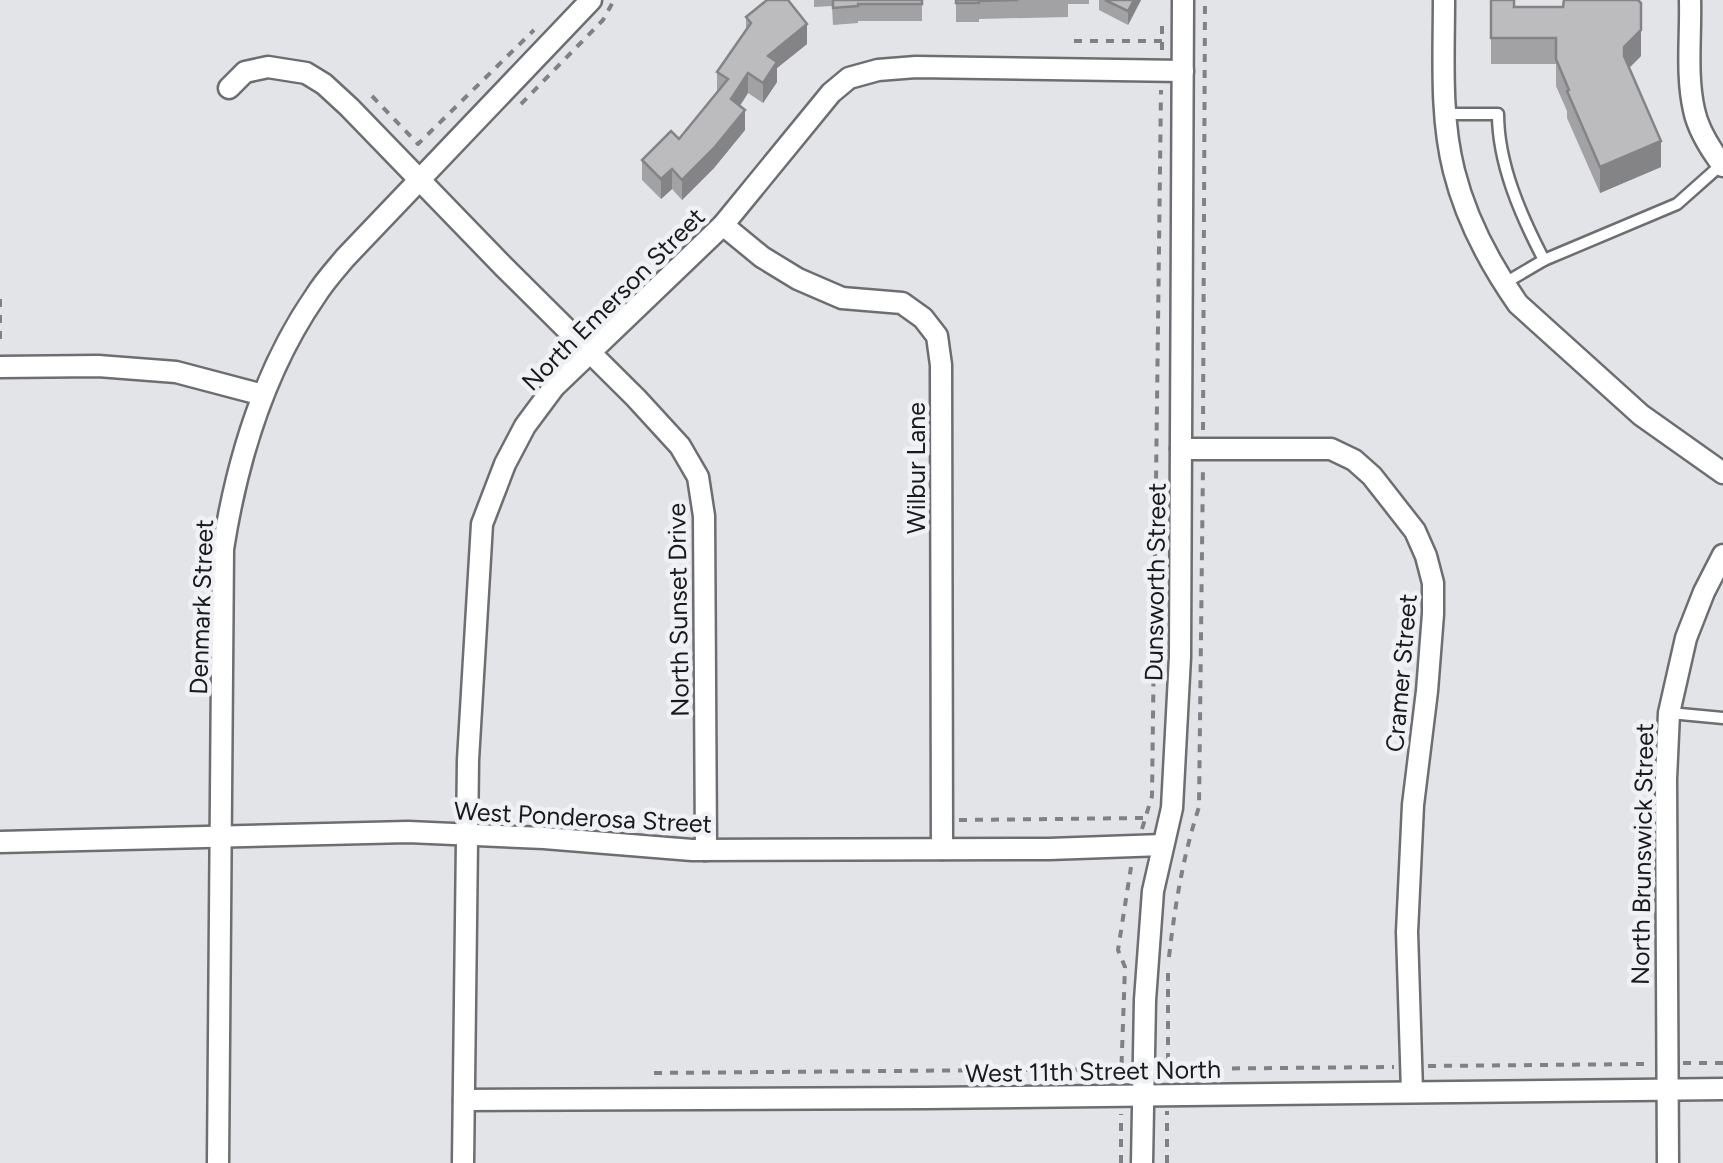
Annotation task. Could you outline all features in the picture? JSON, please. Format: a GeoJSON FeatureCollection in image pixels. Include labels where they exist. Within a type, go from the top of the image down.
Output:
{"type":"FeatureCollection","features":[{"type":"Feature","properties":{"kind":"street","name":"Denmark Street"},"geometry":{"type":"LineString","coordinates":[[218,1163],[223,548],[239,468],[263,395],[316,295],[345,258],[591,0]]}},
{"type":"Feature","properties":{"kind":"street","name":"Dunsworth Street"},"geometry":{"type":"LineString","coordinates":[[1142,1163],[1145,1000],[1153,891],[1172,808],[1180,656],[1183,0]]}},
{"type":"Feature","properties":{"kind":"street"},"geometry":{"type":"LineString","coordinates":[[1444,0],[1446,114],[1454,171],[1484,250],[1504,284],[1518,304],[1641,415],[1723,474]]}},
{"type":"Feature","properties":{"kind":"street"},"geometry":{"type":"LineString","coordinates":[[1690,0],[1694,112],[1722,165]]}},
{"type":"Feature","properties":{"kind":"street","name":"North Sunset Drive"},"geometry":{"type":"LineString","coordinates":[[229,88],[245,72],[268,66],[306,74],[324,84],[680,446],[698,477],[704,516],[706,850]]}},
{"type":"Feature","properties":{"kind":"street","name":"North Emerson Street"},"geometry":{"type":"LineString","coordinates":[[464,1163],[468,760],[482,524],[505,464],[525,426],[554,387],[588,352],[723,225],[830,93],[849,78],[878,70],[916,68],[1183,71]]}},
{"type":"Feature","properties":{"kind":"street","name":"Wilbur Lane"},"geometry":{"type":"LineString","coordinates":[[723,225],[798,279],[842,298],[902,303],[924,318],[937,336],[941,366],[942,849]]}},
{"type":"Feature","properties":{"kind":"street"},"geometry":{"type":"LineString","coordinates":[[0,367],[98,366],[176,372],[263,395]]}},
{"type":"Feature","properties":{"kind":"street","name":"Cramer Street"},"geometry":{"type":"LineString","coordinates":[[1182,449],[1332,449],[1354,460],[1372,476],[1415,531],[1426,556],[1433,584],[1433,614],[1412,823],[1407,932],[1412,1091]]}},
{"type":"Feature","properties":{"kind":"street","name":"North Brunswick Street"},"geometry":{"type":"LineString","coordinates":[[1668,1163],[1669,713],[1686,638],[1723,555]]}},
{"type":"Feature","properties":{"kind":"street","name":"West Ponderosa Street"},"geometry":{"type":"LineString","coordinates":[[0,842],[408,832],[706,850],[1163,846]]}},
{"type":"Feature","properties":{"kind":"street","name":"West 11th Street North"},"geometry":{"type":"LineString","coordinates":[[464,1100],[1723,1089]]}},
{"type":"Feature","properties":{"kind":"lane"},"geometry":{"type":"LineString","coordinates":[[1446,114],[1498,114],[1498,140],[1513,189],[1544,260]]}},
{"type":"Feature","properties":{"kind":"lane"},"geometry":{"type":"LineString","coordinates":[[1504,284],[1544,260],[1677,204],[1722,165]]}},
{"type":"Feature","properties":{"kind":"lane"},"geometry":{"type":"LineString","coordinates":[[1669,713],[1723,718]]}},
{"type":"Feature","properties":{"kind":"path"},"geometry":{"type":"LineString","coordinates":[[520,104],[604,20],[614,0]]}},
{"type":"Feature","properties":{"kind":"path"},"geometry":{"type":"LineString","coordinates":[[1121,1163],[1125,968],[1118,950],[1128,878],[1152,796],[1162,14]]}},
{"type":"Feature","properties":{"kind":"path"},"geometry":{"type":"LineString","coordinates":[[372,96],[418,144],[534,30]]}},
{"type":"Feature","properties":{"kind":"path"},"geometry":{"type":"LineString","coordinates":[[1074,41],[1162,41]]}},
{"type":"Feature","properties":{"kind":"path"},"geometry":{"type":"LineString","coordinates":[[0,299],[0,341]]}},
{"type":"Feature","properties":{"kind":"path"},"geometry":{"type":"LineString","coordinates":[[959,820],[1146,818]]}},
{"type":"Feature","properties":{"kind":"path"},"geometry":{"type":"LineString","coordinates":[[654,1073],[1723,1063]]}},
{"type":"Feature","properties":{"kind":"building"},"geometry":{"type":"Polygon","coordinates":[[[767,0],[788,0],[807,24],[768,56],[777,62],[763,83],[748,73],[731,99],[745,110],[714,148],[682,180],[672,169],[661,179],[642,160],[671,131],[679,139],[728,79],[717,72],[751,23],[746,17],[767,0]]]}},
{"type":"Feature","properties":{"kind":"building"},"geometry":{"type":"Polygon","coordinates":[[[833,0],[922,0],[922,4],[833,8],[833,0]]]}},
{"type":"Feature","properties":{"kind":"building"},"geometry":{"type":"Polygon","coordinates":[[[956,0],[1018,0],[956,3],[956,0]]]}},
{"type":"Feature","properties":{"kind":"building"},"geometry":{"type":"Polygon","coordinates":[[[1105,0],[1134,0],[1128,11],[1105,0]]]}},
{"type":"Feature","properties":{"kind":"building"},"geometry":{"type":"Polygon","coordinates":[[[1491,0],[1514,0],[1514,7],[1563,7],[1564,0],[1638,0],[1641,30],[1624,47],[1624,56],[1661,141],[1600,167],[1556,59],[1556,38],[1491,38],[1491,0]]]}}]}
